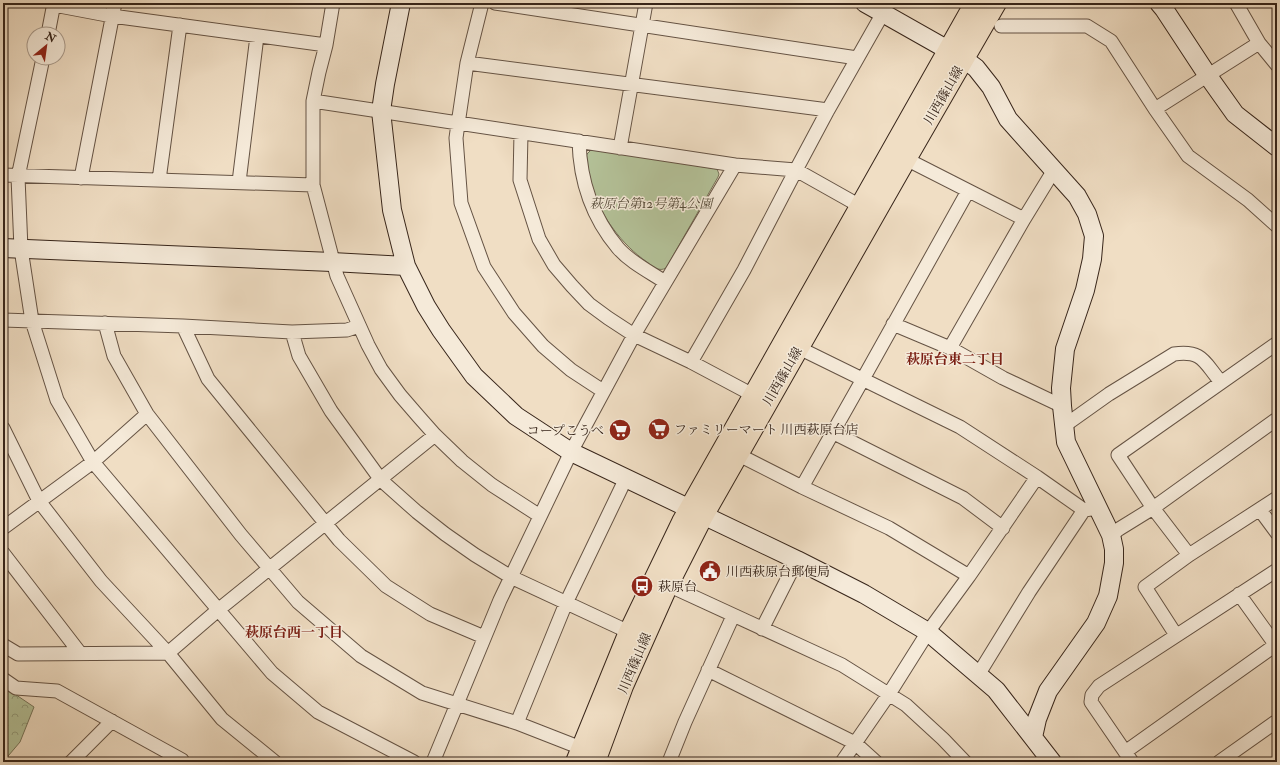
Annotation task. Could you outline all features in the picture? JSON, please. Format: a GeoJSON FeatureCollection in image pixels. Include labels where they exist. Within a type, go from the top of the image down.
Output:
{"type":"FeatureCollection","features":[{"type":"Feature","properties":{"kind":"main road","name":"川西篠山線"},"geometry":{"type":"LineString","coordinates":[[595,762],[623,686],[668,586],[696,512],[737,454],[906,159],[956,55],[975,3]]}},
{"type":"Feature","properties":{"kind":"main road","name":"川西篠山線"},"geometry":{"type":"LineString","coordinates":[[579,755],[629,632],[696,512],[753,395],[860,206],[956,55],[996,3]]}},
{"type":"Feature","properties":{"kind":"street"},"geometry":{"type":"LineString","coordinates":[[80,178],[115,3]]}},
{"type":"Feature","properties":{"kind":"street"},"geometry":{"type":"LineString","coordinates":[[333,3],[326,45],[313,101],[313,185],[332,262],[359,326],[381,369],[400,395],[435,435],[462,461],[492,485],[540,516]]}},
{"type":"Feature","properties":{"kind":"street"},"geometry":{"type":"LineString","coordinates":[[401,3],[381,111],[392,210],[406,266],[426,306],[441,330],[474,376],[516,416],[571,452],[797,560],[864,594],[928,632],[996,690],[1052,762]]}},
{"type":"Feature","properties":{"kind":"street"},"geometry":{"type":"LineString","coordinates":[[482,3],[467,63],[456,138],[461,203],[484,267],[514,313],[543,346],[571,370],[603,391]]}},
{"type":"Feature","properties":{"kind":"street"},"geometry":{"type":"LineString","coordinates":[[495,3],[857,58]]}},
{"type":"Feature","properties":{"kind":"street"},"geometry":{"type":"LineString","coordinates":[[620,148],[646,3]]}},
{"type":"Feature","properties":{"kind":"street"},"geometry":{"type":"LineString","coordinates":[[865,3],[976,68],[991,87],[1008,119],[1078,196],[1087,214],[1094,236],[1092,259],[1085,290],[1065,349],[1061,388],[1062,406],[1066,442],[1091,509],[1111,535],[1114,549],[1114,563],[1108,596],[1096,623],[1048,691],[1037,720],[1033,737]]}},
{"type":"Feature","properties":{"kind":"street"},"geometry":{"type":"LineString","coordinates":[[1159,3],[1235,114],[1277,147]]}},
{"type":"Feature","properties":{"kind":"street"},"geometry":{"type":"LineString","coordinates":[[1236,3],[1259,43],[1277,65]]}},
{"type":"Feature","properties":{"kind":"street"},"geometry":{"type":"LineString","coordinates":[[50,26],[54,4],[112,16],[326,45]]}},
{"type":"Feature","properties":{"kind":"street"},"geometry":{"type":"LineString","coordinates":[[691,362],[744,270],[828,110],[883,13]]}},
{"type":"Feature","properties":{"kind":"street"},"geometry":{"type":"LineString","coordinates":[[159,180],[180,25]]}},
{"type":"Feature","properties":{"kind":"street"},"geometry":{"type":"LineString","coordinates":[[1001,26],[1087,26],[1111,41],[1155,109],[1188,156],[1248,200],[1277,226]]}},
{"type":"Feature","properties":{"kind":"street"},"geometry":{"type":"LineString","coordinates":[[239,182],[257,36]]}},
{"type":"Feature","properties":{"kind":"street"},"geometry":{"type":"LineString","coordinates":[[1155,109],[1259,43]]}},
{"type":"Feature","properties":{"kind":"street"},"geometry":{"type":"LineString","coordinates":[[467,63],[828,110]]}},
{"type":"Feature","properties":{"kind":"street"},"geometry":{"type":"LineString","coordinates":[[41,66],[18,177],[21,249],[32,321],[57,400],[93,462],[272,673],[318,712],[414,762]]}},
{"type":"Feature","properties":{"kind":"street"},"geometry":{"type":"LineString","coordinates":[[313,101],[736,165],[796,170],[860,206]]}},
{"type":"Feature","properties":{"kind":"street"},"geometry":{"type":"LineString","coordinates":[[521,133],[520,180],[539,239],[554,265],[589,304],[634,335],[691,362],[753,395]]}},
{"type":"Feature","properties":{"kind":"street"},"geometry":{"type":"LineString","coordinates":[[579,141],[579,160],[582,179],[591,204],[604,228],[619,249],[665,282]]}},
{"type":"Feature","properties":{"kind":"street"},"geometry":{"type":"LineString","coordinates":[[906,159],[1024,220]]}},
{"type":"Feature","properties":{"kind":"street"},"geometry":{"type":"LineString","coordinates":[[433,762],[500,600],[571,452],[634,335],[736,165]]}},
{"type":"Feature","properties":{"kind":"street"},"geometry":{"type":"LineString","coordinates":[[950,348],[1054,170]]}},
{"type":"Feature","properties":{"kind":"street"},"geometry":{"type":"LineString","coordinates":[[3,176],[313,185]]}},
{"type":"Feature","properties":{"kind":"street"},"geometry":{"type":"LineString","coordinates":[[802,487],[968,191]]}},
{"type":"Feature","properties":{"kind":"street"},"geometry":{"type":"LineString","coordinates":[[3,248],[406,266]]}},
{"type":"Feature","properties":{"kind":"street"},"geometry":{"type":"LineString","coordinates":[[3,320],[183,326],[292,332],[347,330],[359,326]]}},
{"type":"Feature","properties":{"kind":"street"},"geometry":{"type":"LineString","coordinates":[[105,323],[114,356],[147,414],[240,535],[298,602],[361,656],[422,693],[517,722],[579,755]]}},
{"type":"Feature","properties":{"kind":"street"},"geometry":{"type":"LineString","coordinates":[[893,324],[950,348],[1002,378],[1062,406]]}},
{"type":"Feature","properties":{"kind":"street"},"geometry":{"type":"LineString","coordinates":[[183,326],[208,379],[339,540],[386,586],[430,614],[484,637]]}},
{"type":"Feature","properties":{"kind":"street"},"geometry":{"type":"LineString","coordinates":[[292,332],[299,356],[331,411],[380,480],[445,534],[511,577],[629,632]]}},
{"type":"Feature","properties":{"kind":"street"},"geometry":{"type":"LineString","coordinates":[[1190,555],[1153,508],[1118,455],[1276,344],[1277,346]]}},
{"type":"Feature","properties":{"kind":"street"},"geometry":{"type":"LineString","coordinates":[[799,348],[960,427],[1037,477],[1091,509]]}},
{"type":"Feature","properties":{"kind":"street"},"geometry":{"type":"LineString","coordinates":[[1064,426],[1109,394],[1174,354],[1184,353],[1195,355],[1204,359],[1221,382]]}},
{"type":"Feature","properties":{"kind":"street"},"geometry":{"type":"LineString","coordinates":[[3,528],[93,462],[147,414]]}},
{"type":"Feature","properties":{"kind":"street"},"geometry":{"type":"LineString","coordinates":[[1111,535],[1119,528],[1153,508],[1277,419]]}},
{"type":"Feature","properties":{"kind":"street"},"geometry":{"type":"LineString","coordinates":[[3,428],[39,501],[102,581],[168,653],[222,719],[275,762]]}},
{"type":"Feature","properties":{"kind":"street"},"geometry":{"type":"LineString","coordinates":[[832,432],[963,498],[1003,528]]}},
{"type":"Feature","properties":{"kind":"street"},"geometry":{"type":"LineString","coordinates":[[3,645],[18,654],[168,653],[218,610],[435,435]]}},
{"type":"Feature","properties":{"kind":"street"},"geometry":{"type":"LineString","coordinates":[[737,454],[802,487],[889,528],[969,576]]}},
{"type":"Feature","properties":{"kind":"street"},"geometry":{"type":"LineString","coordinates":[[842,762],[889,694],[928,632],[1003,528],[1037,477]]}},
{"type":"Feature","properties":{"kind":"street"},"geometry":{"type":"LineString","coordinates":[[517,722],[566,603],[626,478]]}},
{"type":"Feature","properties":{"kind":"street"},"geometry":{"type":"LineString","coordinates":[[1176,635],[1145,587],[1190,555],[1277,498]]}},
{"type":"Feature","properties":{"kind":"street"},"geometry":{"type":"LineString","coordinates":[[978,675],[1030,592],[1091,509]]}},
{"type":"Feature","properties":{"kind":"street"},"geometry":{"type":"LineString","coordinates":[[1260,510],[1277,533]]}},
{"type":"Feature","properties":{"kind":"street"},"geometry":{"type":"LineString","coordinates":[[3,553],[80,653]]}},
{"type":"Feature","properties":{"kind":"street"},"geometry":{"type":"LineString","coordinates":[[762,629],[797,560]]}},
{"type":"Feature","properties":{"kind":"street"},"geometry":{"type":"LineString","coordinates":[[1239,594],[1276,645],[1129,757],[1091,702],[1092,695],[1099,686],[1176,635],[1239,594],[1277,570]]}},
{"type":"Feature","properties":{"kind":"street"},"geometry":{"type":"LineString","coordinates":[[668,586],[842,665],[906,705],[943,739],[964,762]]}},
{"type":"Feature","properties":{"kind":"street"},"geometry":{"type":"LineString","coordinates":[[669,762],[685,722],[733,616]]}},
{"type":"Feature","properties":{"kind":"street"},"geometry":{"type":"LineString","coordinates":[[708,670],[855,743],[876,762]]}},
{"type":"Feature","properties":{"kind":"street"},"geometry":{"type":"LineString","coordinates":[[3,679],[16,688],[57,691],[182,761]]}},
{"type":"Feature","properties":{"kind":"street"},"geometry":{"type":"LineString","coordinates":[[71,762],[112,721]]}},
{"type":"Feature","properties":{"kind":"street"},"geometry":{"type":"LineString","coordinates":[[1219,762],[1277,721]]}},
{"type":"Feature","properties":{"kind":"green space","name":"萩原台第12号第4公園"},"geometry":{"type":"Polygon","coordinates":[[[592,149],[717,169],[719,174],[718,177],[666,268],[661,269],[652,266],[629,247],[613,229],[600,209],[589,180],[586,157],[592,149]]]}},
{"type":"Feature","properties":{"kind":"green space"},"geometry":{"type":"Polygon","coordinates":[[[3,686],[34,707],[20,742],[3,762],[3,686]]]}},
{"type":"Feature","properties":{"kind":"place","name":"ファミリーマート 川西萩原台店"},"geometry":{"type":"Point","coordinates":[659,429]}},
{"type":"Feature","properties":{"kind":"place","name":"コープこうべ"},"geometry":{"type":"Point","coordinates":[620,430]}},
{"type":"Feature","properties":{"kind":"place","name":"川西萩原台郵便局"},"geometry":{"type":"Point","coordinates":[710,571]}},
{"type":"Feature","properties":{"kind":"place","name":"萩原台"},"geometry":{"type":"Point","coordinates":[642,586]}},
{"type":"Feature","properties":{"kind":"district","name":"萩原台東二丁目"},"geometry":{"type":"Point","coordinates":[955,359]}},
{"type":"Feature","properties":{"kind":"district","name":"萩原台西一丁目"},"geometry":{"type":"Point","coordinates":[294,632]}}]}
